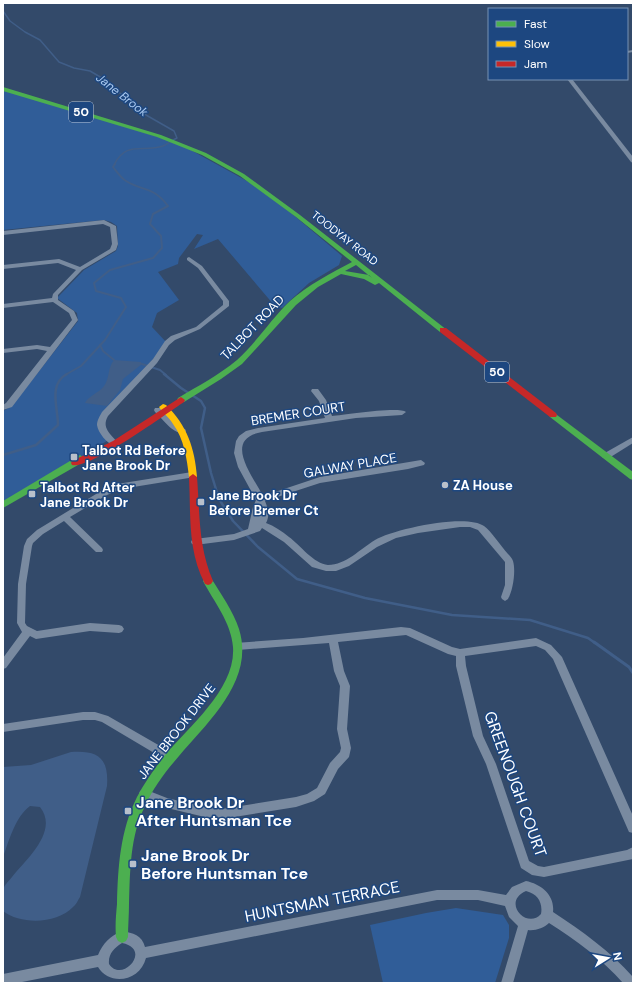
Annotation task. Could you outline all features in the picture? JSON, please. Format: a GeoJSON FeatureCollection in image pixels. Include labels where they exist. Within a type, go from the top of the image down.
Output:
{"type":"FeatureCollection","features":[{"type":"Feature","properties":{"kind":"main road","name":"TOODYAY ROAD"},"geometry":{"type":"LineString","coordinates":[[3,89],[159,136],[204,154],[242,175],[270,195],[633,477]]}},
{"type":"Feature","properties":{"kind":"main road","name":"TALBOT ROAD"},"geometry":{"type":"LineString","coordinates":[[3,505],[75,463],[86,459],[162,410],[174,400],[184,397],[230,370],[243,359],[276,320],[294,302],[315,286],[359,264]]}},
{"type":"Feature","properties":{"kind":"main road"},"geometry":{"type":"LineString","coordinates":[[341,273],[351,273],[366,277],[404,300]]}},
{"type":"Feature","properties":{"kind":"main road","name":"JANE BROOK DRIVE"},"geometry":{"type":"LineString","coordinates":[[122,937],[124,863],[126,846],[134,817],[144,794],[170,757],[222,696],[234,672],[238,646],[232,620],[202,569],[194,542],[195,498],[188,450],[182,431],[176,419],[162,410]]}},
{"type":"Feature","properties":{"kind":"street"},"geometry":{"type":"LineString","coordinates":[[570,80],[633,160]]}},
{"type":"Feature","properties":{"kind":"street"},"geometry":{"type":"LineString","coordinates":[[3,233],[100,222],[111,224],[113,227],[115,244],[113,250],[80,269],[55,295],[54,300]]}},
{"type":"Feature","properties":{"kind":"street"},"geometry":{"type":"LineString","coordinates":[[112,441],[102,432],[100,427],[102,418],[150,366],[170,340],[198,328],[226,306],[226,301],[200,267],[189,259]]}},
{"type":"Feature","properties":{"kind":"street"},"geometry":{"type":"LineString","coordinates":[[3,267],[59,261],[80,269]]}},
{"type":"Feature","properties":{"kind":"street"},"geometry":{"type":"LineString","coordinates":[[3,306],[54,300],[72,312],[75,317],[74,323],[9,405],[3,408]]}},
{"type":"Feature","properties":{"kind":"street"},"geometry":{"type":"LineString","coordinates":[[3,351],[37,347],[52,350]]}},
{"type":"Feature","properties":{"kind":"street"},"geometry":{"type":"LineString","coordinates":[[315,391],[322,400],[330,420]]}},
{"type":"Feature","properties":{"kind":"street","name":"BREMER COURT"},"geometry":{"type":"LineString","coordinates":[[255,526],[265,511],[238,457],[238,447],[241,439],[252,432],[330,420],[402,412]]}},
{"type":"Feature","properties":{"kind":"street"},"geometry":{"type":"LineString","coordinates":[[606,456],[633,440]]}},
{"type":"Feature","properties":{"kind":"street","name":"GALWAY PLACE"},"geometry":{"type":"LineString","coordinates":[[260,499],[279,495],[315,481],[393,469],[420,463]]}},
{"type":"Feature","properties":{"kind":"street"},"geometry":{"type":"LineString","coordinates":[[119,629],[90,627],[36,635],[24,629],[21,623],[22,576],[30,541],[40,532],[104,493],[120,486],[192,475]]}},
{"type":"Feature","properties":{"kind":"street"},"geometry":{"type":"LineString","coordinates":[[66,517],[99,550]]}},
{"type":"Feature","properties":{"kind":"street"},"geometry":{"type":"LineString","coordinates":[[194,542],[239,536],[255,526],[276,531],[315,564],[332,569],[343,566],[374,544],[394,535],[460,524],[471,524],[481,528],[508,558],[509,586],[505,597]]}},
{"type":"Feature","properties":{"kind":"street"},"geometry":{"type":"LineString","coordinates":[[238,646],[402,631],[451,651],[460,652],[536,642],[544,644],[551,649],[557,657],[633,828]]}},
{"type":"Feature","properties":{"kind":"street"},"geometry":{"type":"LineString","coordinates":[[3,665],[28,632]]}},
{"type":"Feature","properties":{"kind":"street"},"geometry":{"type":"LineString","coordinates":[[144,794],[167,803],[209,813],[222,814],[296,802],[310,798],[321,791],[334,766],[345,754],[346,748],[342,724],[345,686],[339,671],[334,638]]}},
{"type":"Feature","properties":{"kind":"street","name":"GREENOUGH COURT"},"geometry":{"type":"LineString","coordinates":[[460,652],[461,666],[476,730],[491,764],[525,864],[536,872],[544,872],[630,856],[633,852]]}},
{"type":"Feature","properties":{"kind":"street"},"geometry":{"type":"LineString","coordinates":[[3,728],[83,716],[95,716],[105,719],[170,757]]}},
{"type":"Feature","properties":{"kind":"street"},"geometry":{"type":"LineString","coordinates":[[526,886],[535,888],[542,893],[547,901],[547,916],[539,924],[524,924],[514,916],[510,908],[510,901],[512,894],[518,888],[526,886]]}},
{"type":"Feature","properties":{"kind":"street","name":"HUNTSMAN TERRACE"},"geometry":{"type":"LineString","coordinates":[[142,953],[437,895],[478,895],[510,901]]}},
{"type":"Feature","properties":{"kind":"street"},"geometry":{"type":"LineString","coordinates":[[547,916],[594,947],[619,969],[631,983]]}},
{"type":"Feature","properties":{"kind":"street"},"geometry":{"type":"LineString","coordinates":[[508,983],[524,924]]}},
{"type":"Feature","properties":{"kind":"street"},"geometry":{"type":"LineString","coordinates":[[122,937],[133,939],[140,947],[142,953],[138,966],[128,976],[121,980],[111,974],[104,966],[103,960],[104,954],[111,943],[122,937]]}},
{"type":"Feature","properties":{"kind":"street"},"geometry":{"type":"LineString","coordinates":[[3,980],[103,960]]}},
{"type":"Feature","properties":{"kind":"shaded area"},"geometry":{"type":"Polygon","coordinates":[[[3,89],[178,143],[265,191],[342,256],[339,265],[309,283],[282,308],[274,305],[218,239],[194,249],[203,235],[197,234],[179,258],[178,264],[158,272],[179,300],[157,313],[152,327],[167,343],[102,418],[110,439],[84,455],[75,463],[3,505],[3,411],[12,406],[78,321],[77,313],[57,298],[84,270],[116,251],[118,246],[117,226],[104,220],[3,230],[3,89]]]}},
{"type":"Feature","properties":{"kind":"shaded area"},"geometry":{"type":"Polygon","coordinates":[[[114,360],[141,362],[142,364],[123,379],[120,390],[107,406],[85,403],[104,386],[110,367],[114,360]]]}},
{"type":"Feature","properties":{"kind":"shaded area"},"geometry":{"type":"Polygon","coordinates":[[[71,752],[95,754],[104,762],[107,776],[107,786],[80,897],[74,906],[66,913],[58,917],[39,921],[19,919],[3,911],[4,886],[39,844],[46,826],[45,816],[40,807],[30,806],[20,816],[16,823],[3,857],[3,767],[31,765],[71,752]]]}},
{"type":"Feature","properties":{"kind":"shaded area"},"geometry":{"type":"Polygon","coordinates":[[[456,908],[503,915],[509,925],[509,938],[495,983],[383,983],[370,925],[456,908]]]}},
{"type":"Feature","properties":{"kind":"waterway","name":"Jane Brook"},"geometry":{"type":"LineString","coordinates":[[3,11],[10,21],[25,32],[40,40],[59,62],[74,68],[90,71],[102,78],[112,90],[127,96],[146,115],[174,131],[177,138],[167,144],[156,148],[136,149],[124,152],[114,165]]}},
{"type":"Feature","properties":{"kind":"waterway","name":"Jane Brook"},"geometry":{"type":"LineString","coordinates":[[100,345],[126,307],[121,298],[96,291],[94,283],[110,270],[153,258],[162,248],[161,236],[150,224],[153,214],[168,206],[158,195],[153,192],[124,180],[113,167],[115,164]]}},
{"type":"Feature","properties":{"kind":"waterway","name":"Jane Brook"},"geometry":{"type":"LineString","coordinates":[[65,375],[81,366],[100,345]]}},
{"type":"Feature","properties":{"kind":"waterway"},"geometry":{"type":"LineString","coordinates":[[100,345],[103,351],[114,360]]}},
{"type":"Feature","properties":{"kind":"waterway"},"geometry":{"type":"LineString","coordinates":[[142,364],[160,370],[166,375]]}},
{"type":"Feature","properties":{"kind":"waterway","name":"Jane Brook"},"geometry":{"type":"LineString","coordinates":[[3,455],[36,445],[58,425],[55,397],[56,390],[61,378],[67,374]]}},
{"type":"Feature","properties":{"kind":"waterway"},"geometry":{"type":"LineString","coordinates":[[164,374],[181,388],[201,401],[205,408],[201,428],[211,473],[219,499],[233,521],[258,547],[297,579],[365,598],[452,615],[530,620],[588,638],[595,643]]}},
{"type":"Feature","properties":{"kind":"waterway"},"geometry":{"type":"LineString","coordinates":[[594,642],[629,667],[633,673]]}},
{"type":"Feature","properties":{"kind":"traffic: fast"},"geometry":{"type":"LineString","coordinates":[[3,89],[159,136],[204,154],[242,175],[298,216],[443,330]]}},
{"type":"Feature","properties":{"kind":"traffic: fast"},"geometry":{"type":"LineString","coordinates":[[181,400],[239,362],[285,311],[300,297],[357,262]]}},
{"type":"Feature","properties":{"kind":"traffic: fast"},"geometry":{"type":"LineString","coordinates":[[344,273],[366,277],[375,283]]}},
{"type":"Feature","properties":{"kind":"traffic: fast"},"geometry":{"type":"LineString","coordinates":[[553,415],[633,477]]}},
{"type":"Feature","properties":{"kind":"traffic: fast"},"geometry":{"type":"LineString","coordinates":[[3,505],[75,463],[80,458]]}},
{"type":"Feature","properties":{"kind":"traffic: fast"},"geometry":{"type":"LineString","coordinates":[[122,937],[126,851],[131,827],[140,803],[151,783],[160,771],[221,697],[230,681],[236,665],[238,647],[234,629],[226,611],[208,581]]}},
{"type":"Feature","properties":{"kind":"traffic: slow"},"geometry":{"type":"LineString","coordinates":[[163,407],[176,422],[185,439],[193,477]]}},
{"type":"Feature","properties":{"kind":"traffic: jam"},"geometry":{"type":"LineString","coordinates":[[443,330],[553,415]]}},
{"type":"Feature","properties":{"kind":"traffic: jam"},"geometry":{"type":"LineString","coordinates":[[75,463],[103,451],[181,400]]}},
{"type":"Feature","properties":{"kind":"traffic: jam"},"geometry":{"type":"LineString","coordinates":[[193,477],[196,543],[202,568],[208,581]]}},
{"type":"Feature","properties":{"kind":"place","name":"Talbot Rd Before Jane Brook Dr"},"geometry":{"type":"Point","coordinates":[74,457]}},
{"type":"Feature","properties":{"kind":"place","name":"ZA House"},"geometry":{"type":"Point","coordinates":[445,485]}},
{"type":"Feature","properties":{"kind":"place","name":"Talbot Rd After Jane Brook Dr"},"geometry":{"type":"Point","coordinates":[32,494]}},
{"type":"Feature","properties":{"kind":"place","name":"Jane Brook Dr Before Bremer Ct"},"geometry":{"type":"Point","coordinates":[201,502]}},
{"type":"Feature","properties":{"kind":"place","name":"Jane Brook Dr After Huntsman Tce"},"geometry":{"type":"Point","coordinates":[128,811]}},
{"type":"Feature","properties":{"kind":"place","name":"Jane Brook Dr Before Huntsman Tce"},"geometry":{"type":"Point","coordinates":[133,864]}}]}
